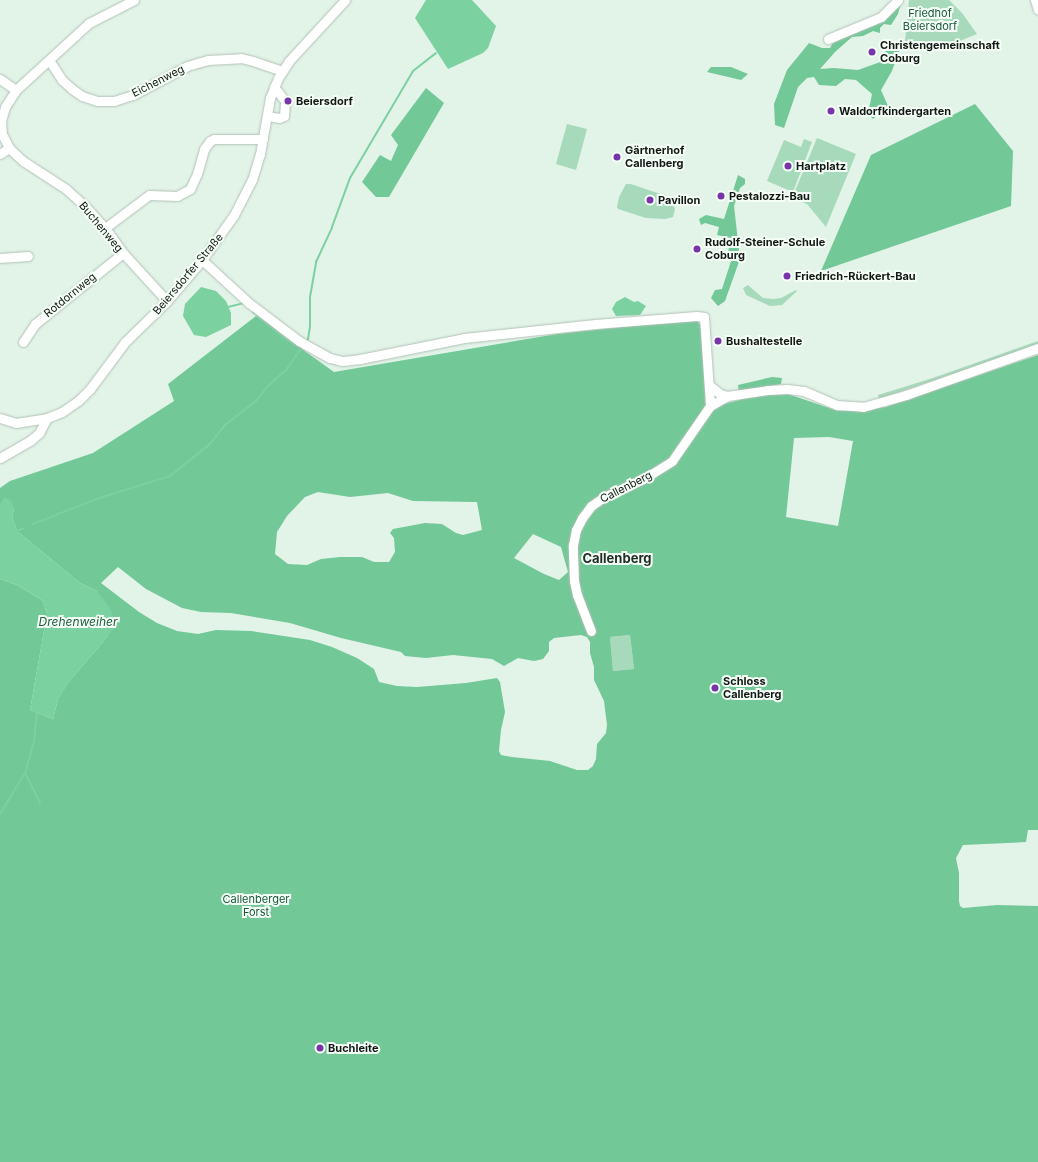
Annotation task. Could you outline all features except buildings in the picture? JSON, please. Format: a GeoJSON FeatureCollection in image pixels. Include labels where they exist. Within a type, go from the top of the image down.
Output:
{"type":"FeatureCollection","features":[{"type":"Feature","properties":{"kind":"street","name":"Buchenweg"},"geometry":{"type":"LineString","coordinates":[[134,0],[89,23],[16,90],[5,107],[1,121],[2,134],[9,148],[23,161],[66,189],[84,205],[123,253],[167,301]]}},
{"type":"Feature","properties":{"kind":"street","name":"Beiersdorfer Straße"},"geometry":{"type":"LineString","coordinates":[[0,418],[16,422],[47,418],[62,412],[78,401],[90,389],[125,342],[167,301],[202,260],[226,229],[252,180],[263,139],[270,98],[282,71],[307,40],[345,0]]}},
{"type":"Feature","properties":{"kind":"street"},"geometry":{"type":"LineString","coordinates":[[828,39],[881,17],[898,0]]}},
{"type":"Feature","properties":{"kind":"street"},"geometry":{"type":"LineString","coordinates":[[1035,0],[1038,10]]}},
{"type":"Feature","properties":{"kind":"street","name":"Eichenweg"},"geometry":{"type":"LineString","coordinates":[[50,60],[62,80],[72,89],[82,96],[98,101],[114,101],[133,95],[187,66],[208,60],[241,58],[282,71]]}},
{"type":"Feature","properties":{"kind":"street"},"geometry":{"type":"LineString","coordinates":[[0,80],[16,90]]}},
{"type":"Feature","properties":{"kind":"street"},"geometry":{"type":"LineString","coordinates":[[268,116],[279,118],[284,116],[285,101],[274,87]]}},
{"type":"Feature","properties":{"kind":"street"},"geometry":{"type":"LineString","coordinates":[[104,228],[149,196],[177,196],[190,190],[197,174],[204,149],[210,141],[214,139],[263,139]]}},
{"type":"Feature","properties":{"kind":"street"},"geometry":{"type":"LineString","coordinates":[[0,154],[9,148]]}},
{"type":"Feature","properties":{"kind":"street","name":"Rotdornweg"},"geometry":{"type":"LineString","coordinates":[[23,342],[35,324],[123,253]]}},
{"type":"Feature","properties":{"kind":"street"},"geometry":{"type":"LineString","coordinates":[[0,258],[28,256]]}},
{"type":"Feature","properties":{"kind":"street"},"geometry":{"type":"LineString","coordinates":[[202,260],[249,303],[299,342],[330,358],[342,361],[360,359],[464,338],[595,324],[697,316],[704,317],[710,406],[727,396],[768,390],[787,389],[804,391],[838,405],[863,407],[906,395],[1038,348]]}},
{"type":"Feature","properties":{"kind":"street"},"geometry":{"type":"LineString","coordinates":[[709,385],[720,394],[727,396]]}},
{"type":"Feature","properties":{"kind":"street","name":"Callenberg"},"geometry":{"type":"LineString","coordinates":[[591,631],[579,601],[574,581],[573,545],[576,530],[582,518],[591,506],[604,497],[645,478],[672,461],[710,406]]}},
{"type":"Feature","properties":{"kind":"street"},"geometry":{"type":"LineString","coordinates":[[0,458],[39,433],[47,418]]}},
{"type":"Feature","properties":{"kind":"green space","name":"Friedhof Beiersdorf"},"geometry":{"type":"Polygon","coordinates":[[[909,0],[949,0],[962,13],[977,34],[955,43],[905,42],[909,0]]]}},
{"type":"Feature","properties":{"kind":"green space"},"geometry":{"type":"Polygon","coordinates":[[[901,2],[898,14],[891,25],[884,24],[880,28],[880,33],[873,31],[863,36],[852,37],[835,52],[820,69],[834,68],[858,70],[883,61],[886,55],[885,48],[891,44],[900,49],[892,71],[881,90],[888,106],[873,119],[868,114],[872,94],[856,80],[845,79],[836,86],[819,85],[814,77],[807,78],[798,87],[784,128],[775,125],[774,104],[787,70],[809,43],[822,48],[830,48],[835,39],[901,2]]]}},
{"type":"Feature","properties":{"kind":"green space"},"geometry":{"type":"Polygon","coordinates":[[[711,67],[731,67],[748,74],[741,80],[707,72],[711,67]]]}},
{"type":"Feature","properties":{"kind":"green space"},"geometry":{"type":"Polygon","coordinates":[[[426,88],[444,103],[389,197],[376,197],[362,182],[380,155],[391,161],[398,145],[391,135],[426,88]]]}},
{"type":"Feature","properties":{"kind":"green space"},"geometry":{"type":"Polygon","coordinates":[[[975,104],[1013,151],[1011,206],[821,271],[871,155],[975,104]]]}},
{"type":"Feature","properties":{"kind":"green space"},"geometry":{"type":"Polygon","coordinates":[[[567,124],[587,129],[576,170],[556,164],[567,124]]]}},
{"type":"Feature","properties":{"kind":"green space"},"geometry":{"type":"Polygon","coordinates":[[[817,138],[856,154],[826,227],[807,204],[792,198],[817,138]]]}},
{"type":"Feature","properties":{"kind":"green space","name":"Hartplatz"},"geometry":{"type":"Polygon","coordinates":[[[804,139],[812,142],[793,192],[767,181],[784,140],[801,147],[804,139]]]}},
{"type":"Feature","properties":{"kind":"green space"},"geometry":{"type":"Polygon","coordinates":[[[738,175],[745,179],[745,184],[740,188],[734,206],[740,259],[725,301],[718,306],[711,298],[715,290],[722,289],[733,255],[728,252],[731,238],[717,235],[719,227],[705,223],[701,225],[699,219],[706,215],[724,219],[738,175]]]}},
{"type":"Feature","properties":{"kind":"green space"},"geometry":{"type":"Polygon","coordinates":[[[626,184],[631,184],[666,196],[672,202],[675,209],[673,217],[665,219],[646,218],[618,209],[619,197],[626,184]]]}},
{"type":"Feature","properties":{"kind":"green space"},"geometry":{"type":"Polygon","coordinates":[[[748,285],[763,298],[781,298],[796,290],[797,291],[782,305],[770,306],[746,295],[743,288],[748,285]]]}},
{"type":"Feature","properties":{"kind":"green space","name":"Callenberger Forst"},"geometry":{"type":"Polygon","coordinates":[[[256,316],[334,372],[557,334],[696,319],[701,326],[703,353],[716,406],[759,395],[788,394],[838,411],[886,407],[1038,355],[1038,830],[1028,830],[1026,842],[963,845],[956,858],[959,873],[959,901],[960,906],[963,908],[997,905],[1038,906],[1038,1162],[0,1162],[0,579],[17,585],[43,601],[47,614],[30,710],[53,719],[58,699],[67,684],[108,636],[97,591],[80,583],[17,531],[12,517],[14,509],[0,504],[0,488],[10,481],[93,453],[174,401],[168,384],[256,316]],[[829,437],[794,438],[786,517],[838,526],[853,441],[829,437]],[[318,492],[305,497],[287,516],[277,532],[275,554],[288,564],[307,565],[321,559],[340,557],[362,557],[374,562],[389,562],[395,552],[394,538],[390,533],[393,529],[425,523],[442,524],[456,533],[463,535],[482,530],[477,502],[413,501],[388,493],[350,497],[318,492]],[[533,534],[514,558],[559,580],[568,572],[561,547],[533,534]],[[118,567],[101,583],[139,612],[157,623],[177,631],[198,634],[216,630],[251,631],[310,640],[332,647],[357,658],[374,669],[379,682],[397,686],[417,687],[466,683],[497,678],[500,682],[505,712],[501,730],[499,751],[501,755],[550,761],[577,770],[588,770],[593,766],[596,759],[597,744],[606,733],[607,725],[604,701],[594,680],[594,667],[590,653],[590,642],[587,637],[581,635],[554,638],[549,642],[549,651],[543,659],[534,661],[518,658],[504,666],[492,659],[453,655],[426,658],[405,656],[401,652],[341,638],[290,623],[231,613],[201,612],[182,608],[146,589],[118,567]],[[630,635],[610,637],[613,671],[634,669],[630,635]]]}},
{"type":"Feature","properties":{"kind":"green space"},"geometry":{"type":"Polygon","coordinates":[[[1038,341],[1038,345],[879,399],[878,395],[933,378],[1038,341]]]}},
{"type":"Feature","properties":{"kind":"green space"},"geometry":{"type":"Polygon","coordinates":[[[772,377],[782,378],[781,384],[739,392],[738,385],[772,377]]]}},
{"type":"Feature","properties":{"kind":"green space"},"geometry":{"type":"Polygon","coordinates":[[[630,635],[634,669],[613,671],[610,637],[630,635]]]}},
{"type":"Feature","properties":{"kind":"water"},"geometry":{"type":"Polygon","coordinates":[[[426,0],[472,0],[496,26],[488,48],[483,53],[448,69],[415,18],[426,0]]]}},
{"type":"Feature","properties":{"kind":"water"},"geometry":{"type":"Polygon","coordinates":[[[201,287],[216,291],[226,301],[231,313],[231,325],[206,337],[194,335],[183,316],[185,304],[201,287]]]}},
{"type":"Feature","properties":{"kind":"water"},"geometry":{"type":"Polygon","coordinates":[[[625,297],[634,302],[638,301],[646,306],[640,315],[616,316],[612,309],[616,302],[625,297]]]}},
{"type":"Feature","properties":{"kind":"water","name":"Drehenweiher"},"geometry":{"type":"Polygon","coordinates":[[[4,498],[11,500],[14,509],[12,517],[17,531],[80,583],[97,591],[110,608],[116,624],[108,636],[67,684],[58,699],[53,719],[30,710],[47,614],[43,601],[17,585],[0,579],[0,504],[4,498]]]}},
{"type":"Feature","properties":{"kind":"waterway"},"geometry":{"type":"LineString","coordinates":[[306,342],[308,339],[310,326],[310,297],[316,262],[332,227],[350,178],[413,71],[436,53]]}},
{"type":"Feature","properties":{"kind":"waterway"},"geometry":{"type":"LineString","coordinates":[[228,307],[244,303]]}},
{"type":"Feature","properties":{"kind":"waterway"},"geometry":{"type":"LineString","coordinates":[[253,312],[287,340],[301,348]]}},
{"type":"Feature","properties":{"kind":"waterway"},"geometry":{"type":"LineString","coordinates":[[33,524],[99,498],[170,476],[210,444],[225,425],[256,401],[267,387],[286,370],[303,346]]}},
{"type":"Feature","properties":{"kind":"waterway"},"geometry":{"type":"LineString","coordinates":[[17,531],[24,528]]}},
{"type":"Feature","properties":{"kind":"waterway"},"geometry":{"type":"LineString","coordinates":[[0,814],[25,773],[34,741],[37,714]]}},
{"type":"Feature","properties":{"kind":"waterway"},"geometry":{"type":"LineString","coordinates":[[25,773],[40,803]]}},
{"type":"Feature","properties":{"kind":"place","name":"Christengemeinschaft Coburg"},"geometry":{"type":"Point","coordinates":[872,52]}},
{"type":"Feature","properties":{"kind":"place","name":"Beiersdorf"},"geometry":{"type":"Point","coordinates":[288,101]}},
{"type":"Feature","properties":{"kind":"place","name":"Waldorfkindergarten"},"geometry":{"type":"Point","coordinates":[831,111]}},
{"type":"Feature","properties":{"kind":"place","name":"Gärtnerhof Callenberg"},"geometry":{"type":"Point","coordinates":[617,157]}},
{"type":"Feature","properties":{"kind":"place","name":"Hartplatz"},"geometry":{"type":"Point","coordinates":[788,166]}},
{"type":"Feature","properties":{"kind":"place","name":"Pestalozzi-Bau"},"geometry":{"type":"Point","coordinates":[721,196]}},
{"type":"Feature","properties":{"kind":"place","name":"Pavillon"},"geometry":{"type":"Point","coordinates":[650,200]}},
{"type":"Feature","properties":{"kind":"place","name":"Rudolf-Steiner-Schule Coburg"},"geometry":{"type":"Point","coordinates":[697,249]}},
{"type":"Feature","properties":{"kind":"place","name":"Friedrich-Rückert-Bau"},"geometry":{"type":"Point","coordinates":[787,276]}},
{"type":"Feature","properties":{"kind":"place","name":"Bushaltestelle"},"geometry":{"type":"Point","coordinates":[718,341]}},
{"type":"Feature","properties":{"kind":"place","name":"Schloss Callenberg"},"geometry":{"type":"Point","coordinates":[715,688]}},
{"type":"Feature","properties":{"kind":"place","name":"Buchleite"},"geometry":{"type":"Point","coordinates":[320,1048]}},
{"type":"Feature","properties":{"kind":"district","name":"Callenberg"},"geometry":{"type":"Point","coordinates":[617,558]}}]}
